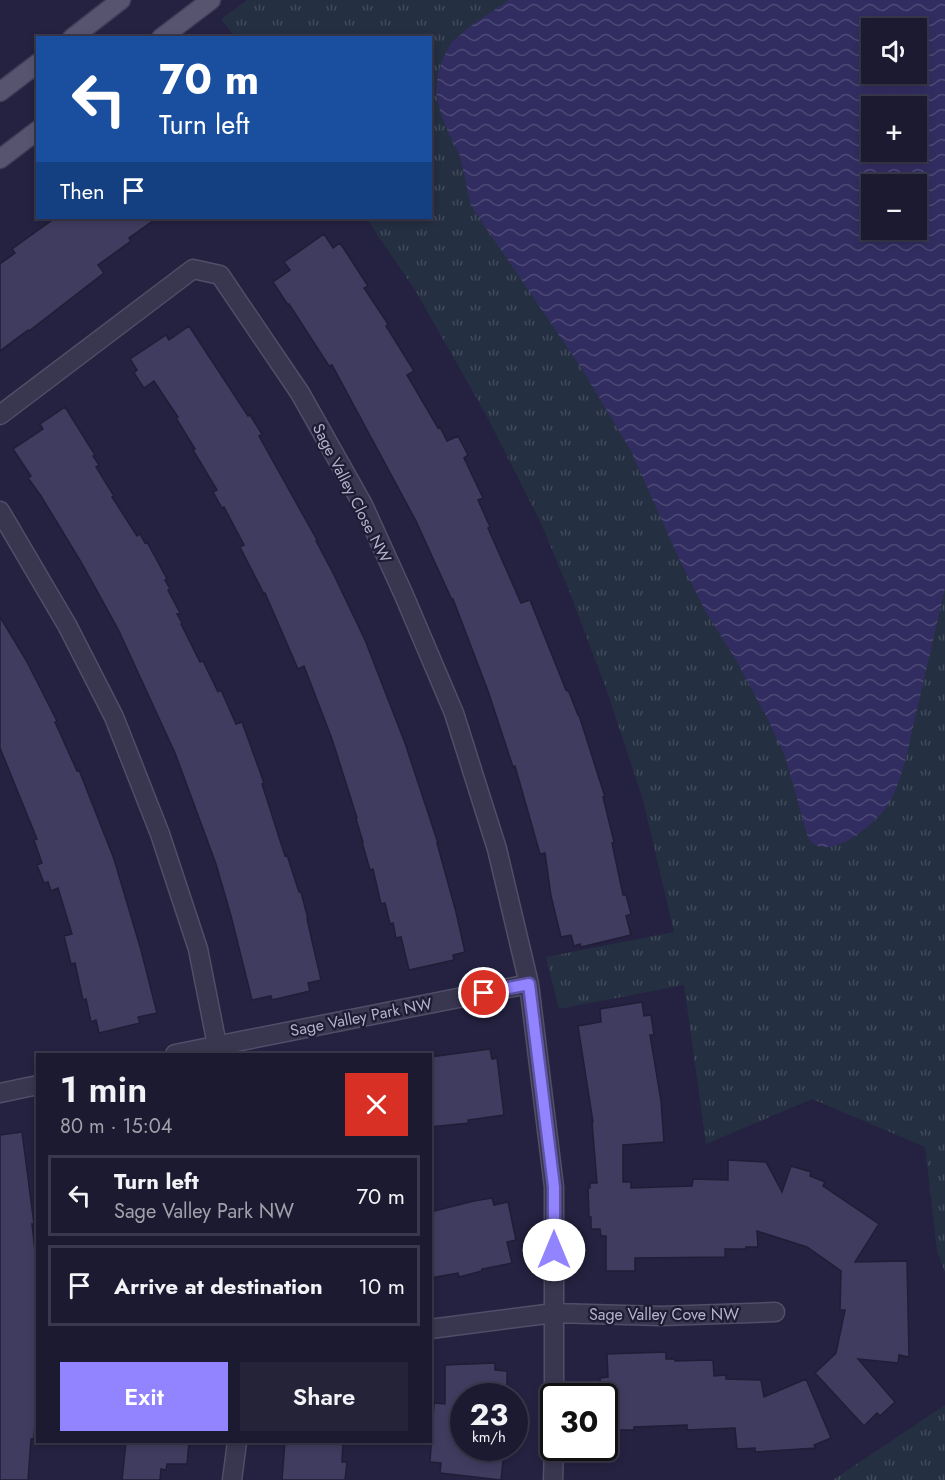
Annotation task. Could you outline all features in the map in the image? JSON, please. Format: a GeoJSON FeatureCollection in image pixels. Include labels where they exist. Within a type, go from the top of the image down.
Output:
{"type":"FeatureCollection","features":[{"type":"Feature","properties":{"kind":"main road"},"geometry":{"type":"LineString","coordinates":[[75,36],[121,0]]}},
{"type":"Feature","properties":{"kind":"main road"},"geometry":{"type":"LineString","coordinates":[[164,36],[211,0]]}},
{"type":"Feature","properties":{"kind":"main road"},"geometry":{"type":"LineString","coordinates":[[0,92],[36,65]]}},
{"type":"Feature","properties":{"kind":"main road"},"geometry":{"type":"LineString","coordinates":[[0,159],[36,132]]}},
{"type":"Feature","properties":{"kind":"street","name":"Sage Valley Close NW"},"geometry":{"type":"LineString","coordinates":[[0,415],[193,270],[220,275],[300,393],[363,505],[403,593],[457,724],[497,849],[529,984]]}},
{"type":"Feature","properties":{"kind":"street"},"geometry":{"type":"LineString","coordinates":[[0,511],[67,625],[114,717],[160,834],[198,949],[217,1045]]}},
{"type":"Feature","properties":{"kind":"street","name":"Sage Valley Park NW"},"geometry":{"type":"LineString","coordinates":[[180,1053],[529,984]]}},
{"type":"Feature","properties":{"kind":"street"},"geometry":{"type":"LineString","coordinates":[[529,984],[554,1187],[554,1383]]}},
{"type":"Feature","properties":{"kind":"street"},"geometry":{"type":"LineString","coordinates":[[0,1093],[36,1085]]}},
{"type":"Feature","properties":{"kind":"street","name":"Sage Valley Cove NW"},"geometry":{"type":"LineString","coordinates":[[432,1329],[554,1313],[661,1316],[775,1312]]}},
{"type":"Feature","properties":{"kind":"street"},"geometry":{"type":"LineString","coordinates":[[232,1480],[237,1443]]}},
{"type":"Feature","properties":{"kind":"street"},"geometry":{"type":"LineString","coordinates":[[553,1480],[554,1461]]}},
{"type":"Feature","properties":{"kind":"green space"},"geometry":{"type":"Polygon","coordinates":[[[247,0],[945,0],[945,1272],[937,1251],[925,1147],[812,1099],[706,1144],[684,985],[559,1009],[546,957],[674,932],[643,800],[607,691],[540,521],[484,411],[415,290],[367,219],[432,219],[432,36],[234,36],[221,19],[247,0]]]}},
{"type":"Feature","properties":{"kind":"green space"},"geometry":{"type":"Polygon","coordinates":[[[945,1405],[945,1480],[833,1480],[945,1405]]]}},
{"type":"Feature","properties":{"kind":"water"},"geometry":{"type":"Polygon","coordinates":[[[509,0],[945,0],[945,588],[905,762],[897,786],[889,804],[880,815],[863,830],[842,843],[832,847],[822,847],[813,844],[808,838],[785,756],[736,660],[706,612],[679,559],[631,451],[582,369],[471,206],[460,156],[440,111],[436,92],[443,58],[452,42],[472,25],[509,0]]]}},
{"type":"Feature","properties":{"kind":"building"},"geometry":{"type":"Polygon","coordinates":[[[54,219],[156,219],[129,238],[131,241],[98,265],[104,273],[0,351],[0,264],[15,253],[12,249],[54,219]]]}},
{"type":"Feature","properties":{"kind":"building"},"geometry":{"type":"Polygon","coordinates":[[[324,234],[333,248],[340,243],[368,286],[364,288],[388,324],[386,326],[414,371],[407,375],[438,428],[440,427],[447,441],[458,436],[468,455],[464,458],[483,498],[478,500],[490,527],[488,528],[521,603],[530,600],[566,690],[579,715],[605,797],[603,797],[623,895],[626,895],[631,914],[626,916],[631,935],[581,947],[580,944],[574,946],[571,935],[561,937],[551,896],[545,853],[540,854],[515,766],[513,767],[488,691],[453,599],[416,521],[332,365],[329,366],[273,282],[290,270],[284,262],[324,234]]]}},
{"type":"Feature","properties":{"kind":"building"},"geometry":{"type":"Polygon","coordinates":[[[189,326],[262,434],[259,436],[317,540],[365,640],[405,743],[438,843],[465,952],[453,955],[454,960],[409,970],[401,937],[396,938],[385,903],[381,904],[373,869],[370,870],[357,818],[332,739],[304,666],[298,669],[265,593],[240,547],[244,545],[224,507],[222,508],[213,492],[217,490],[193,450],[195,449],[176,418],[178,417],[154,381],[144,388],[134,373],[137,370],[130,359],[166,335],[169,340],[189,326]]]}},
{"type":"Feature","properties":{"kind":"building"},"geometry":{"type":"Polygon","coordinates":[[[65,407],[95,455],[93,456],[99,465],[96,467],[114,496],[112,497],[137,536],[140,534],[145,543],[147,542],[167,579],[165,580],[170,589],[168,590],[180,613],[177,614],[200,662],[203,661],[218,692],[221,690],[236,724],[242,722],[264,783],[262,784],[285,856],[287,855],[299,892],[301,892],[308,919],[321,980],[308,983],[310,991],[272,1000],[271,996],[252,1000],[216,864],[175,753],[118,629],[81,562],[28,478],[31,476],[13,449],[43,429],[40,424],[65,407]]]}},
{"type":"Feature","properties":{"kind":"building"},"geometry":{"type":"Polygon","coordinates":[[[0,617],[26,660],[57,721],[55,722],[77,771],[79,770],[114,859],[157,1013],[138,1017],[140,1023],[99,1033],[96,1020],[91,1022],[86,999],[83,1000],[75,963],[71,964],[64,936],[72,934],[58,888],[51,891],[48,882],[44,883],[37,865],[42,863],[34,840],[37,839],[0,748],[0,617]]]}},
{"type":"Feature","properties":{"kind":"building"},"geometry":{"type":"Polygon","coordinates":[[[642,1002],[644,1016],[651,1015],[654,1035],[650,1035],[661,1101],[664,1142],[623,1145],[623,1182],[631,1182],[631,1188],[692,1186],[693,1179],[728,1180],[728,1160],[766,1162],[782,1192],[791,1166],[811,1172],[810,1176],[825,1182],[823,1186],[879,1224],[855,1262],[907,1261],[909,1357],[899,1355],[898,1363],[858,1359],[895,1402],[880,1416],[877,1413],[864,1426],[815,1373],[836,1353],[845,1310],[840,1310],[841,1271],[807,1247],[757,1231],[758,1247],[725,1249],[725,1257],[635,1258],[635,1271],[606,1271],[606,1236],[601,1236],[600,1229],[591,1229],[591,1217],[589,1217],[588,1188],[590,1188],[590,1183],[597,1183],[593,1122],[578,1026],[601,1022],[600,1009],[642,1002]]]}},
{"type":"Feature","properties":{"kind":"building"},"geometry":{"type":"Polygon","coordinates":[[[490,1049],[492,1059],[497,1058],[504,1115],[468,1120],[469,1123],[432,1127],[432,1057],[490,1049]]]}},
{"type":"Feature","properties":{"kind":"building"},"geometry":{"type":"Polygon","coordinates":[[[22,1132],[34,1224],[32,1224],[36,1260],[36,1409],[28,1480],[0,1480],[0,1135],[22,1132]]]}},
{"type":"Feature","properties":{"kind":"building"},"geometry":{"type":"Polygon","coordinates":[[[492,1198],[494,1205],[508,1202],[516,1240],[507,1242],[512,1263],[482,1269],[482,1271],[459,1277],[458,1273],[432,1278],[432,1212],[492,1198]]]}},
{"type":"Feature","properties":{"kind":"building"},"geometry":{"type":"Polygon","coordinates":[[[666,1352],[666,1359],[675,1359],[675,1361],[713,1360],[714,1376],[726,1375],[726,1379],[761,1380],[764,1397],[806,1379],[831,1438],[814,1445],[816,1448],[755,1452],[755,1448],[737,1449],[735,1428],[687,1430],[687,1425],[634,1427],[634,1430],[618,1430],[618,1383],[600,1383],[600,1378],[608,1377],[607,1354],[666,1352]]]}},
{"type":"Feature","properties":{"kind":"building"},"geometry":{"type":"Polygon","coordinates":[[[495,1363],[495,1370],[507,1371],[507,1383],[450,1383],[450,1461],[503,1461],[501,1480],[440,1473],[441,1463],[430,1462],[434,1403],[445,1404],[445,1365],[495,1363]]]}},
{"type":"Feature","properties":{"kind":"building"},"geometry":{"type":"Polygon","coordinates":[[[126,1443],[189,1443],[187,1464],[167,1464],[166,1470],[161,1469],[160,1480],[122,1480],[126,1443]]]}},
{"type":"Feature","properties":{"kind":"building"},"geometry":{"type":"Polygon","coordinates":[[[285,1443],[343,1443],[342,1462],[347,1462],[345,1480],[282,1480],[285,1443]]]}},
{"type":"Feature","properties":{"kind":"route"},"geometry":{"type":"LineString","coordinates":[[484,993],[529,984],[554,1187],[554,1250]]}}]}
